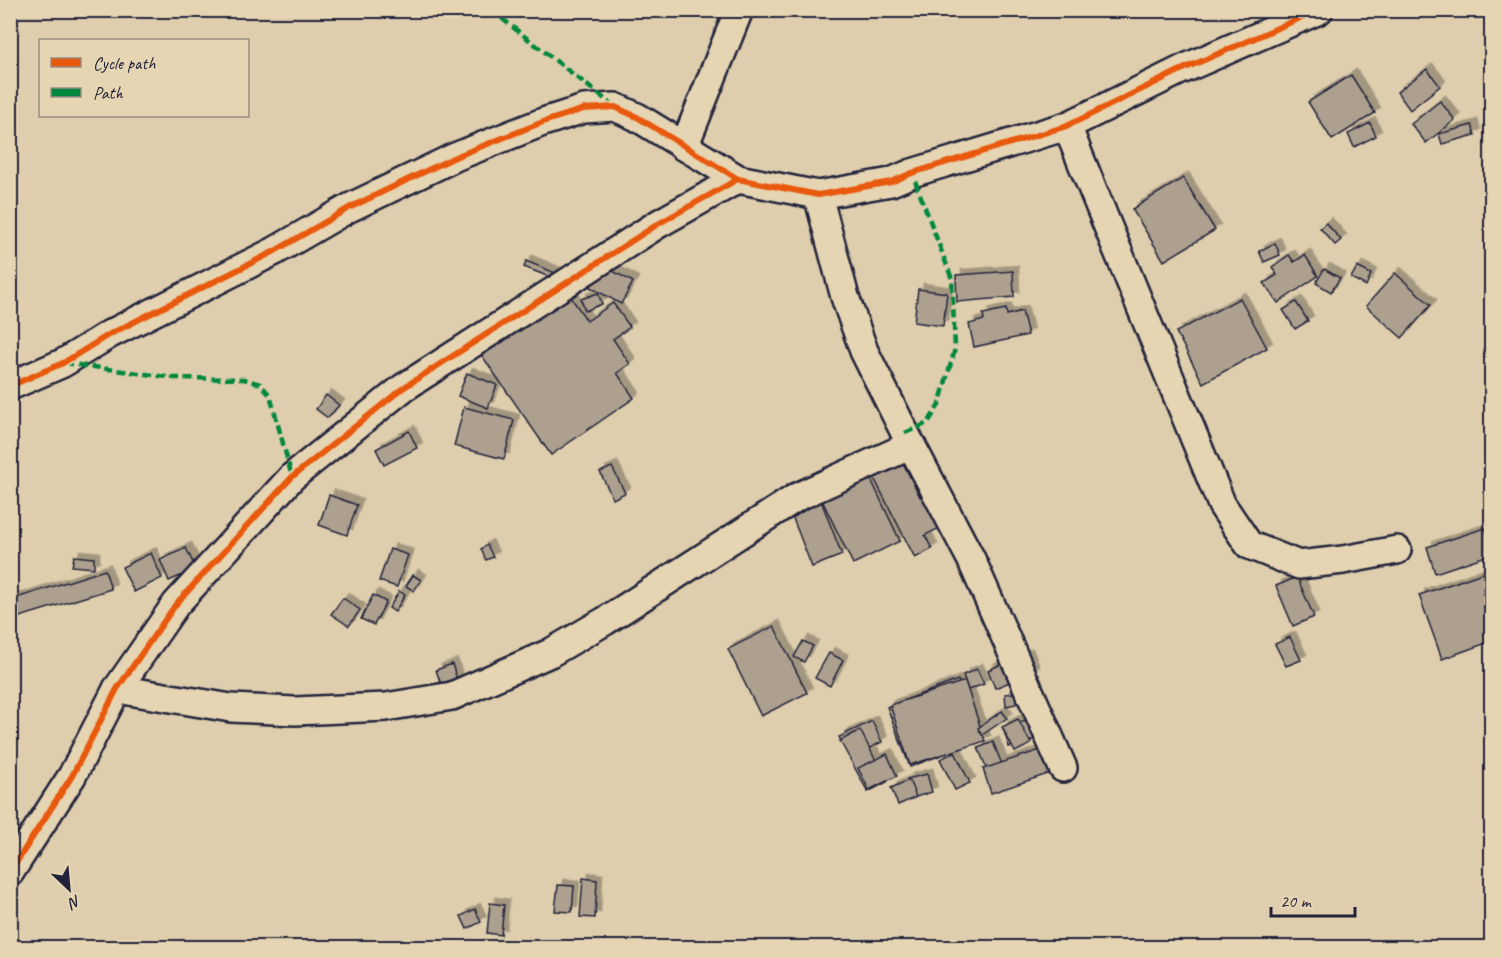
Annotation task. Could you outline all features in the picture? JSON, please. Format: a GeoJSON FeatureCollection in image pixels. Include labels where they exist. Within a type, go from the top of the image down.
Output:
{"type":"FeatureCollection","features":[{"type":"Feature","properties":{"kind":"street"},"geometry":{"type":"LineString","coordinates":[[684,147],[739,10]]}},
{"type":"Feature","properties":{"kind":"street"},"geometry":{"type":"LineString","coordinates":[[10,386],[63,363],[110,334],[275,251],[349,208],[455,157],[543,122],[584,109],[615,107],[637,117],[738,179],[818,195],[891,182],[912,173],[1067,126],[1181,70],[1319,10]]}},
{"type":"Feature","properties":{"kind":"street"},"geometry":{"type":"LineString","coordinates":[[1067,126],[1222,505],[1249,544],[1299,565],[1397,550]]}},
{"type":"Feature","properties":{"kind":"street"},"geometry":{"type":"LineString","coordinates":[[10,872],[72,776],[117,689],[176,604],[292,477],[403,388],[658,224],[738,179]]}},
{"type":"Feature","properties":{"kind":"street"},"geometry":{"type":"LineString","coordinates":[[818,195],[845,297],[864,351],[971,559],[1063,768]]}},
{"type":"Feature","properties":{"kind":"street"},"geometry":{"type":"LineString","coordinates":[[117,689],[231,708],[295,711],[386,707],[452,696],[550,652],[587,631],[797,497],[911,445]]}},
{"type":"Feature","properties":{"kind":"building"},"geometry":{"type":"Polygon","coordinates":[[[1427,69],[1440,86],[1410,110],[1397,92],[1427,69]]]}},
{"type":"Feature","properties":{"kind":"building"},"geometry":{"type":"Polygon","coordinates":[[[1351,75],[1375,113],[1332,140],[1308,102],[1351,75]]]}},
{"type":"Feature","properties":{"kind":"building"},"geometry":{"type":"Polygon","coordinates":[[[1440,101],[1455,120],[1426,143],[1411,124],[1440,101]]]}},
{"type":"Feature","properties":{"kind":"building"},"geometry":{"type":"Polygon","coordinates":[[[1370,123],[1376,136],[1354,147],[1348,134],[1370,123]]]}},
{"type":"Feature","properties":{"kind":"building"},"geometry":{"type":"Polygon","coordinates":[[[1472,125],[1475,135],[1442,144],[1439,134],[1472,125]]]}},
{"type":"Feature","properties":{"kind":"building"},"geometry":{"type":"Polygon","coordinates":[[[1183,178],[1215,230],[1164,261],[1132,209],[1183,178]]]}},
{"type":"Feature","properties":{"kind":"building"},"geometry":{"type":"Polygon","coordinates":[[[1326,223],[1341,240],[1335,245],[1320,228],[1326,223]]]}},
{"type":"Feature","properties":{"kind":"building"},"geometry":{"type":"Polygon","coordinates":[[[1275,243],[1280,255],[1264,262],[1259,251],[1275,243]]]}},
{"type":"Feature","properties":{"kind":"building"},"geometry":{"type":"Polygon","coordinates":[[[1289,255],[1294,262],[1305,255],[1318,276],[1278,303],[1264,283],[1277,275],[1272,267],[1289,255]]]}},
{"type":"Feature","properties":{"kind":"building"},"geometry":{"type":"Polygon","coordinates":[[[526,261],[563,276],[560,281],[524,267],[526,261]]]}},
{"type":"Feature","properties":{"kind":"building"},"geometry":{"type":"Polygon","coordinates":[[[602,265],[633,282],[621,304],[590,287],[602,265]]]}},
{"type":"Feature","properties":{"kind":"building"},"geometry":{"type":"Polygon","coordinates":[[[1357,267],[1371,274],[1366,286],[1351,278],[1357,267]]]}},
{"type":"Feature","properties":{"kind":"building"},"geometry":{"type":"Polygon","coordinates":[[[1324,269],[1340,278],[1331,292],[1316,283],[1324,269]]]}},
{"type":"Feature","properties":{"kind":"building"},"geometry":{"type":"Polygon","coordinates":[[[1013,271],[1014,297],[957,302],[956,275],[1013,271]]]}},
{"type":"Feature","properties":{"kind":"building"},"geometry":{"type":"Polygon","coordinates":[[[1395,273],[1431,305],[1402,338],[1366,306],[1395,273]]]}},
{"type":"Feature","properties":{"kind":"building"},"geometry":{"type":"Polygon","coordinates":[[[918,289],[947,293],[943,326],[914,322],[918,289]]]}},
{"type":"Feature","properties":{"kind":"building"},"geometry":{"type":"Polygon","coordinates":[[[566,290],[587,321],[613,303],[630,327],[613,339],[630,364],[617,373],[634,398],[551,455],[478,350],[566,290]]]}},
{"type":"Feature","properties":{"kind":"building"},"geometry":{"type":"Polygon","coordinates":[[[598,293],[602,304],[585,311],[581,299],[598,293]]]}},
{"type":"Feature","properties":{"kind":"building"},"geometry":{"type":"Polygon","coordinates":[[[1240,298],[1267,348],[1203,383],[1176,332],[1240,298]]]}},
{"type":"Feature","properties":{"kind":"building"},"geometry":{"type":"Polygon","coordinates":[[[1296,302],[1308,321],[1295,329],[1283,310],[1296,302]]]}},
{"type":"Feature","properties":{"kind":"building"},"geometry":{"type":"Polygon","coordinates":[[[1006,309],[1007,315],[1022,311],[1028,335],[974,347],[969,324],[984,320],[983,314],[1006,309]]]}},
{"type":"Feature","properties":{"kind":"building"},"geometry":{"type":"Polygon","coordinates":[[[467,373],[497,385],[488,408],[458,396],[467,373]]]}},
{"type":"Feature","properties":{"kind":"building"},"geometry":{"type":"Polygon","coordinates":[[[326,395],[339,405],[328,418],[316,409],[326,395]]]}},
{"type":"Feature","properties":{"kind":"building"},"geometry":{"type":"Polygon","coordinates":[[[464,407],[514,420],[504,459],[454,446],[464,407]]]}},
{"type":"Feature","properties":{"kind":"building"},"geometry":{"type":"Polygon","coordinates":[[[409,431],[417,448],[384,465],[376,449],[409,431]]]}},
{"type":"Feature","properties":{"kind":"building"},"geometry":{"type":"Polygon","coordinates":[[[902,461],[920,497],[931,491],[948,524],[925,535],[932,549],[915,558],[873,476],[902,461]]]}},
{"type":"Feature","properties":{"kind":"building"},"geometry":{"type":"Polygon","coordinates":[[[612,467],[625,493],[613,499],[600,472],[612,467]]]}},
{"type":"Feature","properties":{"kind":"building"},"geometry":{"type":"Polygon","coordinates":[[[868,473],[900,541],[853,564],[820,496],[868,473]]]}},
{"type":"Feature","properties":{"kind":"building"},"geometry":{"type":"Polygon","coordinates":[[[329,495],[357,505],[347,535],[319,525],[329,495]]]}},
{"type":"Feature","properties":{"kind":"building"},"geometry":{"type":"Polygon","coordinates":[[[820,498],[842,555],[812,567],[790,511],[820,498]]]}},
{"type":"Feature","properties":{"kind":"building"},"geometry":{"type":"Polygon","coordinates":[[[1485,528],[1492,547],[1492,554],[1435,573],[1427,547],[1485,528]]]}},
{"type":"Feature","properties":{"kind":"building"},"geometry":{"type":"Polygon","coordinates":[[[487,545],[493,557],[486,560],[481,549],[487,545]]]}},
{"type":"Feature","properties":{"kind":"building"},"geometry":{"type":"Polygon","coordinates":[[[186,548],[196,569],[169,581],[160,560],[186,548]]]}},
{"type":"Feature","properties":{"kind":"building"},"geometry":{"type":"Polygon","coordinates":[[[390,549],[408,555],[397,587],[379,581],[390,549]]]}},
{"type":"Feature","properties":{"kind":"building"},"geometry":{"type":"Polygon","coordinates":[[[151,553],[162,578],[134,592],[122,567],[151,553]]]}},
{"type":"Feature","properties":{"kind":"building"},"geometry":{"type":"Polygon","coordinates":[[[74,556],[94,558],[94,568],[72,566],[74,556]]]}},
{"type":"Feature","properties":{"kind":"building"},"geometry":{"type":"Polygon","coordinates":[[[105,570],[111,589],[10,620],[10,600],[105,570]]]}},
{"type":"Feature","properties":{"kind":"building"},"geometry":{"type":"Polygon","coordinates":[[[1488,571],[1492,579],[1492,641],[1442,659],[1419,595],[1488,571]]]}},
{"type":"Feature","properties":{"kind":"building"},"geometry":{"type":"Polygon","coordinates":[[[413,575],[421,580],[414,591],[406,586],[413,575]]]}},
{"type":"Feature","properties":{"kind":"building"},"geometry":{"type":"Polygon","coordinates":[[[1297,577],[1314,617],[1293,626],[1276,586],[1297,577]]]}},
{"type":"Feature","properties":{"kind":"building"},"geometry":{"type":"Polygon","coordinates":[[[399,591],[405,595],[395,612],[389,608],[399,591]]]}},
{"type":"Feature","properties":{"kind":"building"},"geometry":{"type":"Polygon","coordinates":[[[373,595],[386,602],[374,625],[361,619],[373,595]]]}},
{"type":"Feature","properties":{"kind":"building"},"geometry":{"type":"Polygon","coordinates":[[[343,598],[360,610],[349,626],[331,614],[343,598]]]}},
{"type":"Feature","properties":{"kind":"building"},"geometry":{"type":"Polygon","coordinates":[[[774,626],[807,693],[761,716],[728,649],[774,626]]]}},
{"type":"Feature","properties":{"kind":"building"},"geometry":{"type":"Polygon","coordinates":[[[1290,637],[1301,660],[1286,666],[1275,644],[1290,637]]]}},
{"type":"Feature","properties":{"kind":"building"},"geometry":{"type":"Polygon","coordinates":[[[803,641],[813,646],[804,662],[794,657],[803,641]]]}},
{"type":"Feature","properties":{"kind":"building"},"geometry":{"type":"Polygon","coordinates":[[[829,653],[843,660],[830,686],[815,678],[829,653]]]}},
{"type":"Feature","properties":{"kind":"building"},"geometry":{"type":"Polygon","coordinates":[[[1027,654],[1034,672],[995,688],[988,670],[1027,654]]]}},
{"type":"Feature","properties":{"kind":"building"},"geometry":{"type":"Polygon","coordinates":[[[452,664],[460,688],[444,693],[436,670],[452,664]]]}},
{"type":"Feature","properties":{"kind":"building"},"geometry":{"type":"Polygon","coordinates":[[[977,669],[984,684],[968,690],[963,675],[977,669]]]}},
{"type":"Feature","properties":{"kind":"building"},"geometry":{"type":"Polygon","coordinates":[[[958,680],[980,740],[910,767],[887,707],[958,680]]]}},
{"type":"Feature","properties":{"kind":"building"},"geometry":{"type":"Polygon","coordinates":[[[965,681],[985,741],[910,765],[890,705],[965,681]]]}},
{"type":"Feature","properties":{"kind":"building"},"geometry":{"type":"Polygon","coordinates":[[[1015,693],[1016,704],[1006,706],[1005,694],[1015,693]]]}},
{"type":"Feature","properties":{"kind":"building"},"geometry":{"type":"Polygon","coordinates":[[[1002,711],[1007,718],[982,735],[978,728],[1002,711]]]}},
{"type":"Feature","properties":{"kind":"building"},"geometry":{"type":"Polygon","coordinates":[[[1034,718],[1040,738],[1009,747],[1003,728],[1034,718]]]}},
{"type":"Feature","properties":{"kind":"building"},"geometry":{"type":"Polygon","coordinates":[[[1018,719],[1031,744],[1015,752],[1002,727],[1018,719]]]}},
{"type":"Feature","properties":{"kind":"building"},"geometry":{"type":"Polygon","coordinates":[[[872,721],[882,742],[850,758],[839,737],[872,721]]]}},
{"type":"Feature","properties":{"kind":"building"},"geometry":{"type":"Polygon","coordinates":[[[860,730],[887,782],[868,792],[840,741],[860,730]]]}},
{"type":"Feature","properties":{"kind":"building"},"geometry":{"type":"Polygon","coordinates":[[[993,742],[1005,772],[991,778],[978,748],[993,742]]]}},
{"type":"Feature","properties":{"kind":"building"},"geometry":{"type":"Polygon","coordinates":[[[1043,749],[1051,773],[991,793],[983,769],[1043,749]]]}},
{"type":"Feature","properties":{"kind":"building"},"geometry":{"type":"Polygon","coordinates":[[[955,752],[970,783],[955,790],[940,759],[955,752]]]}},
{"type":"Feature","properties":{"kind":"building"},"geometry":{"type":"Polygon","coordinates":[[[887,754],[897,776],[869,790],[858,768],[887,754]]]}},
{"type":"Feature","properties":{"kind":"building"},"geometry":{"type":"Polygon","coordinates":[[[927,774],[932,792],[912,798],[907,779],[927,774]]]}},
{"type":"Feature","properties":{"kind":"building"},"geometry":{"type":"Polygon","coordinates":[[[909,780],[916,797],[898,805],[891,788],[909,780]]]}},
{"type":"Feature","properties":{"kind":"building"},"geometry":{"type":"Polygon","coordinates":[[[583,878],[597,880],[595,918],[580,917],[583,878]]]}},
{"type":"Feature","properties":{"kind":"building"},"geometry":{"type":"Polygon","coordinates":[[[558,885],[574,886],[572,912],[555,911],[558,885]]]}},
{"type":"Feature","properties":{"kind":"building"},"geometry":{"type":"Polygon","coordinates":[[[490,903],[504,905],[501,935],[487,933],[490,903]]]}},
{"type":"Feature","properties":{"kind":"building"},"geometry":{"type":"Polygon","coordinates":[[[475,909],[481,922],[467,929],[461,916],[475,909]]]}},
{"type":"Feature","properties":{"kind":"marked path"},"geometry":{"type":"LineString","coordinates":[[491,10],[615,107]]}},
{"type":"Feature","properties":{"kind":"marked path"},"geometry":{"type":"LineString","coordinates":[[905,433],[928,423],[939,405],[955,349],[952,279],[912,173]]}},
{"type":"Feature","properties":{"kind":"marked path"},"geometry":{"type":"LineString","coordinates":[[64,363],[175,378],[244,379],[260,384],[270,395],[292,477]]}},
{"type":"Feature","properties":{"kind":"cycle path"},"geometry":{"type":"LineString","coordinates":[[10,386],[63,363],[110,334],[275,251],[349,208],[455,157],[543,122],[584,109],[615,107],[637,117],[738,179],[818,195],[891,182],[912,173],[1067,126],[1181,70],[1319,10]]}},
{"type":"Feature","properties":{"kind":"cycle path"},"geometry":{"type":"LineString","coordinates":[[10,872],[72,776],[117,689],[176,604],[292,477],[403,388],[658,224],[738,179]]}}]}
